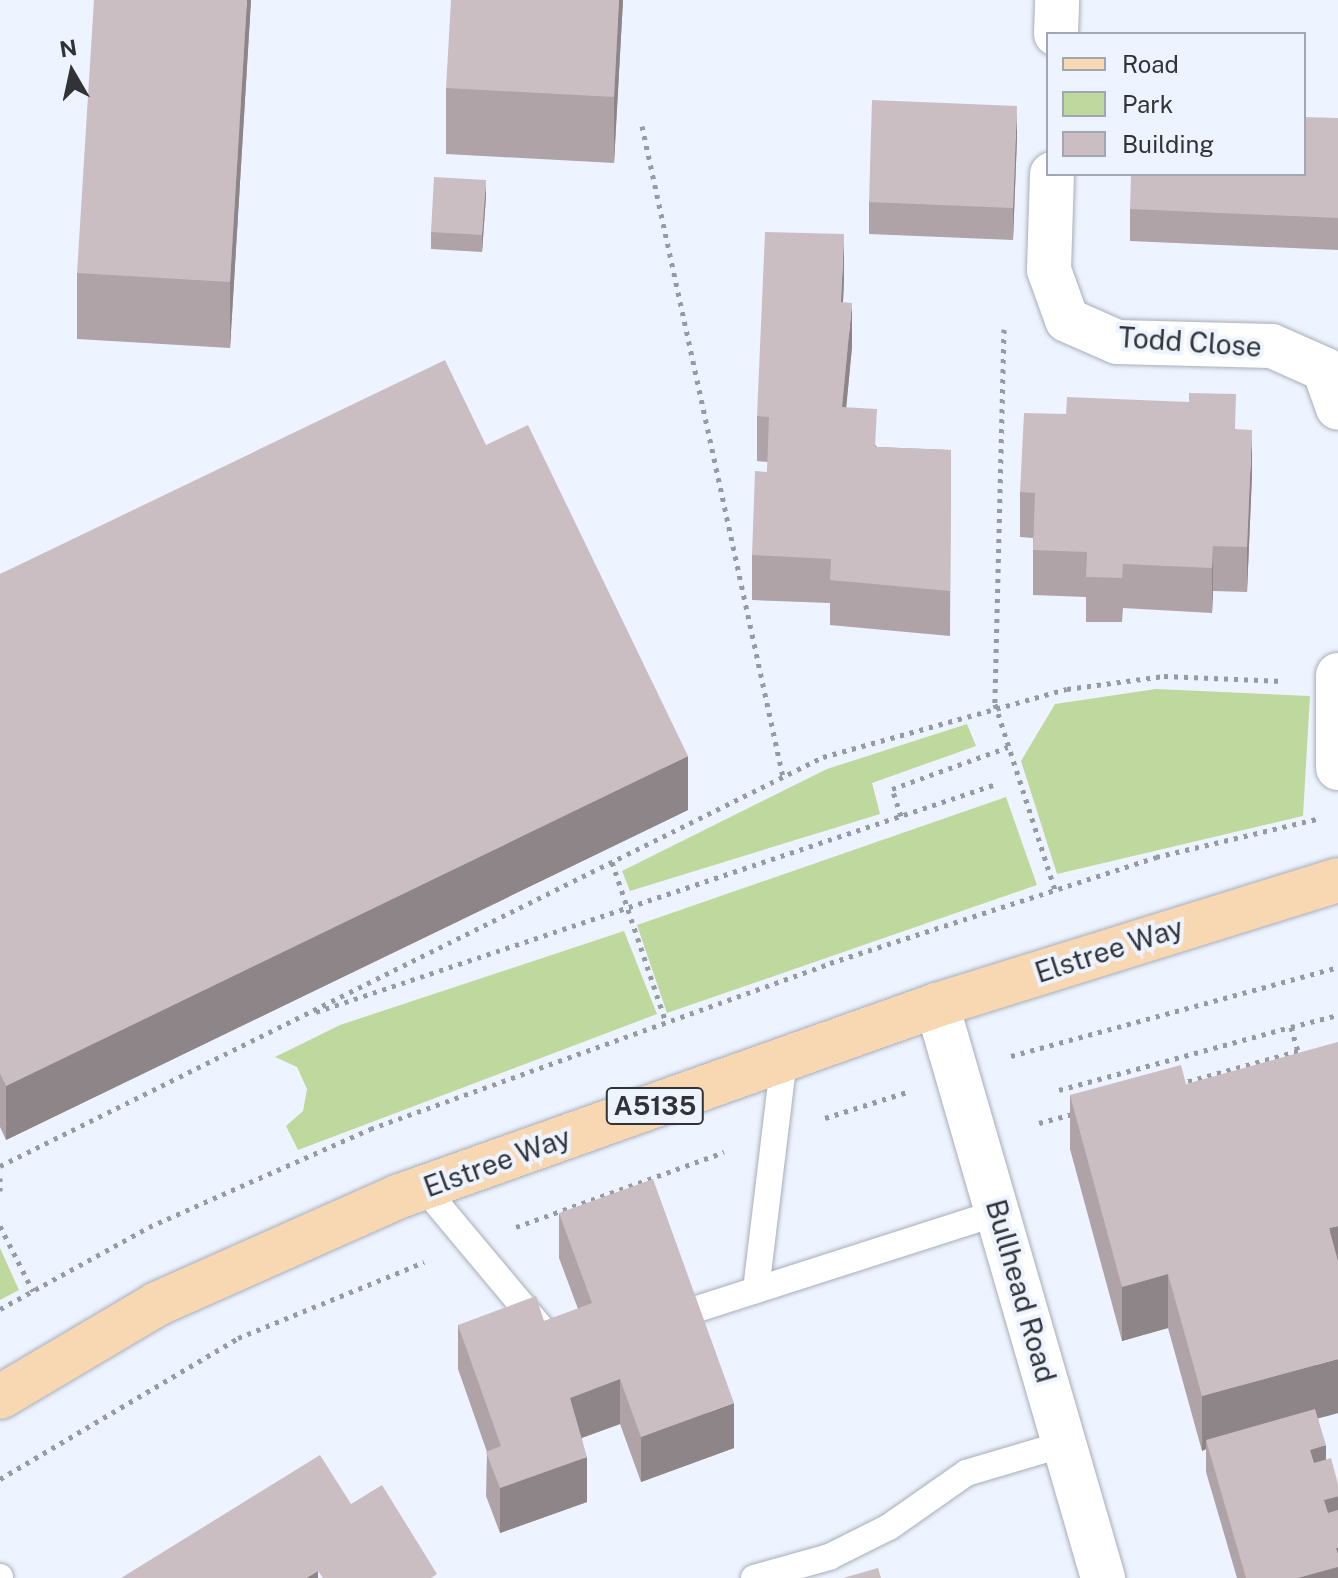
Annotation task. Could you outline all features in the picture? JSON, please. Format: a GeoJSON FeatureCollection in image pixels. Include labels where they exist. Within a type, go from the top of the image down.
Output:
{"type":"FeatureCollection","features":[{"type":"Feature","properties":{"kind":"main road","name":"Elstree Way"},"geometry":{"type":"LineString","coordinates":[[0,1397],[218,1274],[424,1188],[937,1005],[1338,880]]}},
{"type":"Feature","properties":{"kind":"street"},"geometry":{"type":"LineString","coordinates":[[1056,32],[1057,0]]}},
{"type":"Feature","properties":{"kind":"street","name":"Todd Close"},"geometry":{"type":"LineString","coordinates":[[1052,176],[1049,270],[1067,320],[1117,342],[1272,346],[1324,369],[1338,408]]}},
{"type":"Feature","properties":{"kind":"street"},"geometry":{"type":"LineString","coordinates":[[1338,675],[1338,768]]}},
{"type":"Feature","properties":{"kind":"street","name":"Bullhead Road"},"geometry":{"type":"LineString","coordinates":[[937,1005],[955,1076],[999,1212],[1103,1578]]}},
{"type":"Feature","properties":{"kind":"lane"},"geometry":{"type":"LineString","coordinates":[[756,1290],[784,1059]]}},
{"type":"Feature","properties":{"kind":"lane"},"geometry":{"type":"LineString","coordinates":[[424,1188],[562,1352]]}},
{"type":"Feature","properties":{"kind":"lane"},"geometry":{"type":"LineString","coordinates":[[685,1313],[999,1212]]}},
{"type":"Feature","properties":{"kind":"lane"},"geometry":{"type":"LineString","coordinates":[[754,1578],[853,1545],[966,1473],[1064,1444]]}},
{"type":"Feature","properties":{"kind":"path"},"geometry":{"type":"LineString","coordinates":[[642,126],[783,777]]}},
{"type":"Feature","properties":{"kind":"path"},"geometry":{"type":"LineString","coordinates":[[1004,329],[995,704],[1055,890]]}},
{"type":"Feature","properties":{"kind":"path"},"geometry":{"type":"LineString","coordinates":[[0,1166],[783,777],[902,729],[995,704],[1164,676],[1338,683]]}},
{"type":"Feature","properties":{"kind":"path"},"geometry":{"type":"LineString","coordinates":[[901,816],[892,789],[1008,747]]}},
{"type":"Feature","properties":{"kind":"path"},"geometry":{"type":"LineString","coordinates":[[296,1019],[996,784]]}},
{"type":"Feature","properties":{"kind":"path"},"geometry":{"type":"LineString","coordinates":[[0,1309],[149,1227],[370,1129],[666,1022],[1055,890],[1322,818]]}},
{"type":"Feature","properties":{"kind":"path"},"geometry":{"type":"LineString","coordinates":[[612,862],[666,1022]]}},
{"type":"Feature","properties":{"kind":"path"},"geometry":{"type":"LineString","coordinates":[[0,1479],[238,1338],[471,1244],[775,1134],[955,1076],[1338,967]]}},
{"type":"Feature","properties":{"kind":"path"},"geometry":{"type":"LineString","coordinates":[[1059,1090],[1338,1015]]}},
{"type":"Feature","properties":{"kind":"path"},"geometry":{"type":"LineString","coordinates":[[1176,1085],[1298,1051],[1291,1027]]}},
{"type":"Feature","properties":{"kind":"path"},"geometry":{"type":"LineString","coordinates":[[1039,1123],[1084,1110]]}},
{"type":"Feature","properties":{"kind":"path"},"geometry":{"type":"LineString","coordinates":[[0,1178],[0,1191]]}},
{"type":"Feature","properties":{"kind":"path"},"geometry":{"type":"LineString","coordinates":[[0,1226],[33,1291]]}},
{"type":"Feature","properties":{"kind":"green space"},"geometry":{"type":"Polygon","coordinates":[[[1156,689],[1310,696],[1303,816],[1057,874],[1021,761],[1055,704],[1156,689]]]}},
{"type":"Feature","properties":{"kind":"green space"},"geometry":{"type":"Polygon","coordinates":[[[967,724],[976,746],[872,783],[880,814],[630,891],[622,871],[827,769],[967,724]]]}},
{"type":"Feature","properties":{"kind":"green space"},"geometry":{"type":"Polygon","coordinates":[[[1006,797],[1037,885],[667,1013],[637,925],[1006,797]]]}},
{"type":"Feature","properties":{"kind":"green space"},"geometry":{"type":"Polygon","coordinates":[[[624,931],[657,1014],[298,1150],[286,1126],[303,1111],[307,1089],[297,1067],[275,1057],[340,1025],[624,931]]]}},
{"type":"Feature","properties":{"kind":"green space"},"geometry":{"type":"Polygon","coordinates":[[[0,1248],[19,1290],[0,1300],[0,1248]]]}},
{"type":"Feature","properties":{"kind":"building"},"geometry":{"type":"Polygon","coordinates":[[[94,0],[247,0],[230,282],[77,273],[94,0]]]}},
{"type":"Feature","properties":{"kind":"building"},"geometry":{"type":"Polygon","coordinates":[[[451,0],[619,0],[614,97],[446,88],[451,0]]]}},
{"type":"Feature","properties":{"kind":"building"},"geometry":{"type":"Polygon","coordinates":[[[872,100],[1017,106],[1013,208],[869,202],[872,100]]]}},
{"type":"Feature","properties":{"kind":"building"},"geometry":{"type":"Polygon","coordinates":[[[1306,117],[1338,118],[1338,218],[1130,209],[1131,176],[1306,176],[1306,117]]]}},
{"type":"Feature","properties":{"kind":"building"},"geometry":{"type":"Polygon","coordinates":[[[434,177],[486,180],[482,235],[431,232],[434,177]]]}},
{"type":"Feature","properties":{"kind":"building"},"geometry":{"type":"Polygon","coordinates":[[[765,232],[844,234],[841,302],[852,303],[842,407],[877,409],[875,447],[951,450],[950,591],[830,580],[831,559],[752,555],[755,471],[767,472],[769,417],[757,416],[765,232]]]}},
{"type":"Feature","properties":{"kind":"building"},"geometry":{"type":"Polygon","coordinates":[[[445,360],[486,445],[528,425],[688,756],[6,1086],[0,1073],[0,574],[445,360]]]}},
{"type":"Feature","properties":{"kind":"building"},"geometry":{"type":"Polygon","coordinates":[[[1189,393],[1236,394],[1235,429],[1252,430],[1247,547],[1213,546],[1212,568],[1123,564],[1122,578],[1086,577],[1087,552],[1033,550],[1035,493],[1020,492],[1024,413],[1066,414],[1067,397],[1189,402],[1189,393]]]}},
{"type":"Feature","properties":{"kind":"building"},"geometry":{"type":"Polygon","coordinates":[[[1338,1042],[1338,1226],[1329,1228],[1338,1261],[1338,1359],[1202,1396],[1168,1274],[1122,1287],[1070,1095],[1181,1065],[1186,1084],[1338,1042]]]}},
{"type":"Feature","properties":{"kind":"building"},"geometry":{"type":"Polygon","coordinates":[[[653,1179],[734,1403],[641,1437],[620,1379],[570,1398],[587,1457],[500,1488],[486,1452],[501,1446],[458,1325],[536,1296],[544,1321],[592,1303],[559,1213],[653,1179]]]}},
{"type":"Feature","properties":{"kind":"building"},"geometry":{"type":"Polygon","coordinates":[[[1315,1409],[1326,1445],[1310,1450],[1314,1463],[1331,1458],[1338,1484],[1338,1496],[1324,1500],[1328,1513],[1338,1510],[1338,1567],[1298,1578],[1246,1578],[1206,1440],[1315,1409]]]}},
{"type":"Feature","properties":{"kind":"building"},"geometry":{"type":"Polygon","coordinates":[[[320,1455],[351,1504],[382,1485],[437,1574],[431,1578],[323,1578],[318,1571],[306,1578],[121,1578],[320,1455]]]}},
{"type":"Feature","properties":{"kind":"building"},"geometry":{"type":"Polygon","coordinates":[[[878,1568],[881,1578],[843,1578],[878,1568]]]}}]}
